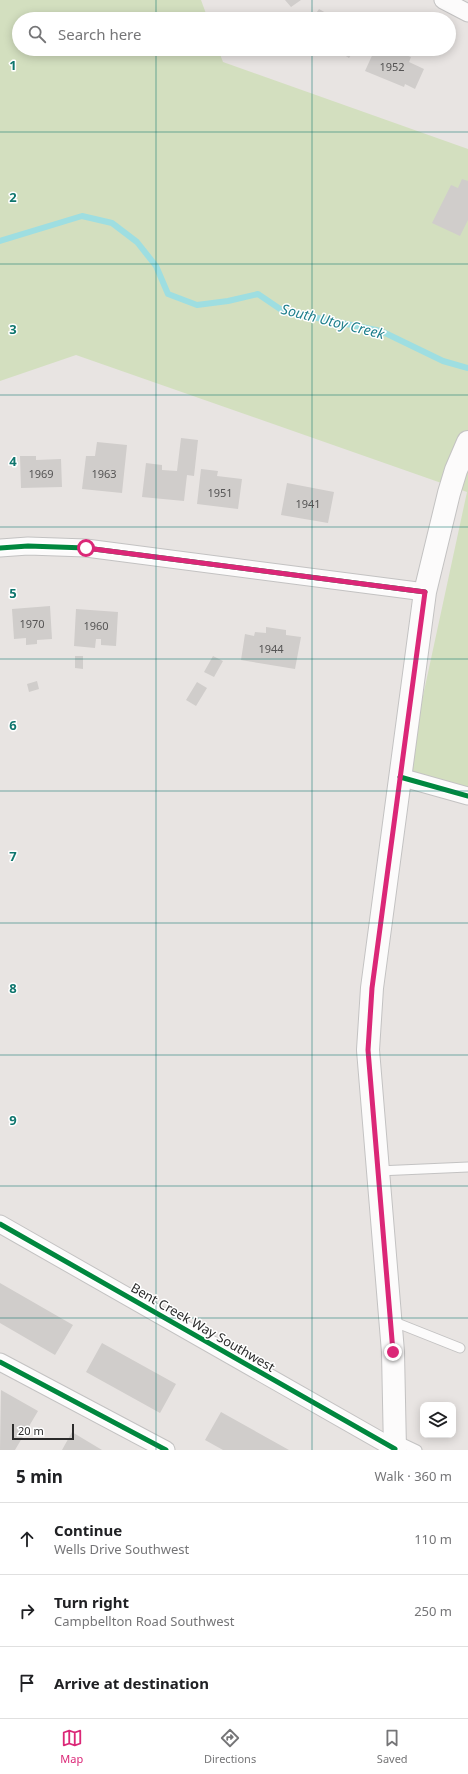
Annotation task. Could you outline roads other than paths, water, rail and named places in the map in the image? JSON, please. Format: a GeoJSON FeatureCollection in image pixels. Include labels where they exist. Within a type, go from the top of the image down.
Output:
{"type":"FeatureCollection","features":[{"type":"Feature","properties":{"kind":"main road"},"geometry":{"type":"LineString","coordinates":[[395,1446],[393,1352],[368,1043],[372,988],[425,592],[456,470],[468,442]]}},
{"type":"Feature","properties":{"kind":"street"},"geometry":{"type":"LineString","coordinates":[[443,0],[468,13]]}},
{"type":"Feature","properties":{"kind":"street"},"geometry":{"type":"LineString","coordinates":[[0,548],[28,546],[86,548],[425,592]]}},
{"type":"Feature","properties":{"kind":"street"},"geometry":{"type":"LineString","coordinates":[[400,777],[468,796]]}},
{"type":"Feature","properties":{"kind":"street","name":"Bent Creek Way Southwest"},"geometry":{"type":"LineString","coordinates":[[0,1224],[395,1446]]}},
{"type":"Feature","properties":{"kind":"street"},"geometry":{"type":"LineString","coordinates":[[0,1362],[166,1450]]}},
{"type":"Feature","properties":{"kind":"lane"},"geometry":{"type":"LineString","coordinates":[[378,1171],[468,1167]]}},
{"type":"Feature","properties":{"kind":"lane"},"geometry":{"type":"LineString","coordinates":[[390,1321],[460,1348]]}},
{"type":"Feature","properties":{"kind":"lane"},"geometry":{"type":"LineString","coordinates":[[395,1446],[416,1450]]}},
{"type":"Feature","properties":{"kind":"waterway","name":"South Utoy Creek"},"geometry":{"type":"LineString","coordinates":[[0,241],[82,216],[112,223],[137,242],[156,266],[168,294],[197,305],[228,301],[258,294],[283,311],[381,331],[443,361],[468,368]]}}]}
